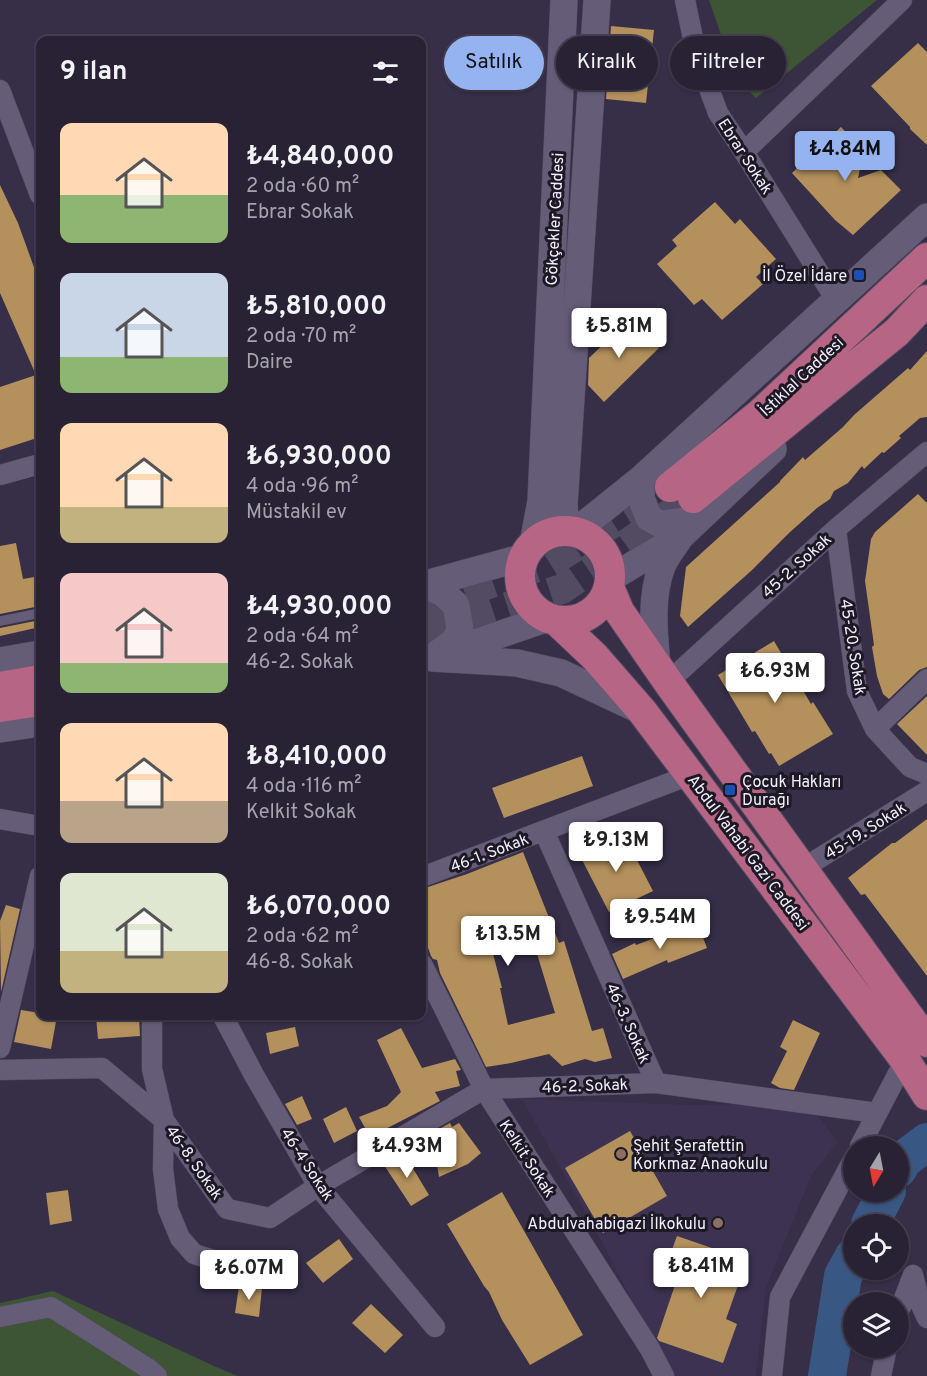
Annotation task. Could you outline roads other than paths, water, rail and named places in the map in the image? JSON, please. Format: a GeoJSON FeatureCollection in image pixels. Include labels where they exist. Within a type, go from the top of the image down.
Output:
{"type":"FeatureCollection","features":[{"type":"Feature","properties":{"kind":"main road","name":"İstiklal Caddesi"},"geometry":{"type":"LineString","coordinates":[[690,499],[760,414],[927,258]]}},
{"type":"Feature","properties":{"kind":"main road","name":"İstiklal Caddesi"},"geometry":{"type":"LineString","coordinates":[[690,499],[897,332],[927,300]]}},
{"type":"Feature","properties":{"kind":"main road"},"geometry":{"type":"LineString","coordinates":[[572,532],[591,539],[603,551],[610,567],[610,583],[602,602],[590,614],[574,621],[553,620],[534,609],[527,600],[522,590],[520,573],[529,550],[543,537],[553,533],[572,532]]}},
{"type":"Feature","properties":{"kind":"main road","name":"Abdul Vahabi Gazi Caddesi"},"geometry":{"type":"LineString","coordinates":[[610,583],[619,611],[802,869],[916,1051],[927,1095]]}},
{"type":"Feature","properties":{"kind":"main road","name":"Abdul Vahabi Gazi Caddesi"},"geometry":{"type":"LineString","coordinates":[[553,620],[596,657],[642,711],[690,775],[916,1051]]}},
{"type":"Feature","properties":{"kind":"main road"},"geometry":{"type":"LineString","coordinates":[[0,687],[36,681]]}},
{"type":"Feature","properties":{"kind":"main road"},"geometry":{"type":"LineString","coordinates":[[0,707],[36,702]]}},
{"type":"Feature","properties":{"kind":"street","name":"Gökçekler Caddesi"},"geometry":{"type":"LineString","coordinates":[[529,550],[541,501],[564,0]]}},
{"type":"Feature","properties":{"kind":"street","name":"Gökçekler Caddesi"},"geometry":{"type":"LineString","coordinates":[[572,532],[565,518],[564,505],[597,0]]}},
{"type":"Feature","properties":{"kind":"street","name":"Ebrar Sokak"},"geometry":{"type":"LineString","coordinates":[[685,0],[696,53],[718,113],[836,300]]}},
{"type":"Feature","properties":{"kind":"street"},"geometry":{"type":"LineString","coordinates":[[744,152],[902,0]]}},
{"type":"Feature","properties":{"kind":"street"},"geometry":{"type":"LineString","coordinates":[[0,90],[36,184]]}},
{"type":"Feature","properties":{"kind":"street"},"geometry":{"type":"LineString","coordinates":[[572,532],[641,479],[927,217]]}},
{"type":"Feature","properties":{"kind":"street"},"geometry":{"type":"LineString","coordinates":[[662,674],[654,622],[656,591],[663,565],[681,536],[690,499],[927,308]]}},
{"type":"Feature","properties":{"kind":"street","name":"45-2. Sokak"},"geometry":{"type":"LineString","coordinates":[[662,674],[927,452]]}},
{"type":"Feature","properties":{"kind":"street"},"geometry":{"type":"LineString","coordinates":[[0,475],[36,465]]}},
{"type":"Feature","properties":{"kind":"street"},"geometry":{"type":"LineString","coordinates":[[641,479],[641,498],[649,518],[660,524],[686,521],[690,499]]}},
{"type":"Feature","properties":{"kind":"street","name":"45-20. Sokak"},"geometry":{"type":"LineString","coordinates":[[836,529],[857,691],[875,729],[910,767],[927,774]]}},
{"type":"Feature","properties":{"kind":"street"},"geometry":{"type":"LineString","coordinates":[[610,583],[681,536]]}},
{"type":"Feature","properties":{"kind":"street"},"geometry":{"type":"LineString","coordinates":[[426,584],[529,550]]}},
{"type":"Feature","properties":{"kind":"street"},"geometry":{"type":"LineString","coordinates":[[426,586],[443,593],[456,605],[460,629],[455,641],[427,659]]}},
{"type":"Feature","properties":{"kind":"street"},"geometry":{"type":"LineString","coordinates":[[427,659],[553,620]]}},
{"type":"Feature","properties":{"kind":"street"},"geometry":{"type":"LineString","coordinates":[[0,661],[36,655]]}},
{"type":"Feature","properties":{"kind":"street"},"geometry":{"type":"LineString","coordinates":[[427,659],[517,663],[561,673],[642,711]]}},
{"type":"Feature","properties":{"kind":"street"},"geometry":{"type":"LineString","coordinates":[[875,729],[927,679]]}},
{"type":"Feature","properties":{"kind":"street"},"geometry":{"type":"LineString","coordinates":[[0,729],[36,724]]}},
{"type":"Feature","properties":{"kind":"street","name":"46-1. Sokak"},"geometry":{"type":"LineString","coordinates":[[426,875],[690,775]]}},
{"type":"Feature","properties":{"kind":"street","name":"45-19. Sokak"},"geometry":{"type":"LineString","coordinates":[[802,869],[927,791]]}},
{"type":"Feature","properties":{"kind":"street"},"geometry":{"type":"LineString","coordinates":[[0,819],[36,825]]}},
{"type":"Feature","properties":{"kind":"street","name":"46-3. Sokak"},"geometry":{"type":"LineString","coordinates":[[544,831],[656,1083]]}},
{"type":"Feature","properties":{"kind":"street"},"geometry":{"type":"LineString","coordinates":[[0,1048],[36,893]]}},
{"type":"Feature","properties":{"kind":"street","name":"Kelkit Sokak"},"geometry":{"type":"LineString","coordinates":[[426,972],[484,1089],[650,1349],[664,1376]]}},
{"type":"Feature","properties":{"kind":"street","name":"46-8. Sokak"},"geometry":{"type":"LineString","coordinates":[[152,1020],[152,1069],[164,1120],[227,1209],[270,1218],[318,1186]]}},
{"type":"Feature","properties":{"kind":"street","name":"46-4 Sokak"},"geometry":{"type":"LineString","coordinates":[[225,1020],[318,1186],[435,1327]]}},
{"type":"Feature","properties":{"kind":"street"},"geometry":{"type":"LineString","coordinates":[[865,1136],[916,1051]]}},
{"type":"Feature","properties":{"kind":"street"},"geometry":{"type":"LineString","coordinates":[[0,1070],[102,1068],[164,1120],[163,1169],[168,1209],[180,1238],[194,1254],[233,1266]]}},
{"type":"Feature","properties":{"kind":"street","name":"46-2. Sokak"},"geometry":{"type":"LineString","coordinates":[[318,1186],[484,1089],[656,1083],[877,1113]]}},
{"type":"Feature","properties":{"kind":"street"},"geometry":{"type":"LineString","coordinates":[[772,1376],[780,1297],[843,1179]]}},
{"type":"Feature","properties":{"kind":"street"},"geometry":{"type":"LineString","coordinates":[[906,1292],[913,1275],[920,1303],[927,1318]]}},
{"type":"Feature","properties":{"kind":"street"},"geometry":{"type":"LineString","coordinates":[[0,1317],[51,1307],[157,1376]]}},
{"type":"Feature","properties":{"kind":"street"},"geometry":{"type":"LineString","coordinates":[[881,1376],[885,1358]]}},
{"type":"Feature","properties":{"kind":"lane"},"geometry":{"type":"LineString","coordinates":[[0,621],[36,614]]}},
{"type":"Feature","properties":{"kind":"waterway"},"geometry":{"type":"LineString","coordinates":[[909,1156],[927,1142]]}},
{"type":"Feature","properties":{"kind":"waterway"},"geometry":{"type":"LineString","coordinates":[[875,1214],[881,1202]]}},
{"type":"Feature","properties":{"kind":"waterway"},"geometry":{"type":"LineString","coordinates":[[827,1376],[843,1276]]}},
{"type":"Feature","properties":{"kind":"tunnel"},"geometry":{"type":"LineString","coordinates":[[426,606],[549,563],[670,487]]}},
{"type":"Feature","properties":{"kind":"tunnel"},"geometry":{"type":"LineString","coordinates":[[426,634],[562,589],[693,498]]}},
{"type":"Feature","properties":{"kind":"place","name":"İl Özel İdare"},"geometry":{"type":"Point","coordinates":[859,275]}},
{"type":"Feature","properties":{"kind":"place","name":"Çocuk Hakları Durağı"},"geometry":{"type":"Point","coordinates":[730,790]}},
{"type":"Feature","properties":{"kind":"place","name":"Şehit Şerafettin Korkmaz Anaokulu"},"geometry":{"type":"Point","coordinates":[621,1154]}},
{"type":"Feature","properties":{"kind":"place","name":"Abdulvahabigazi İlkokulu"},"geometry":{"type":"Point","coordinates":[718,1223]}}]}
